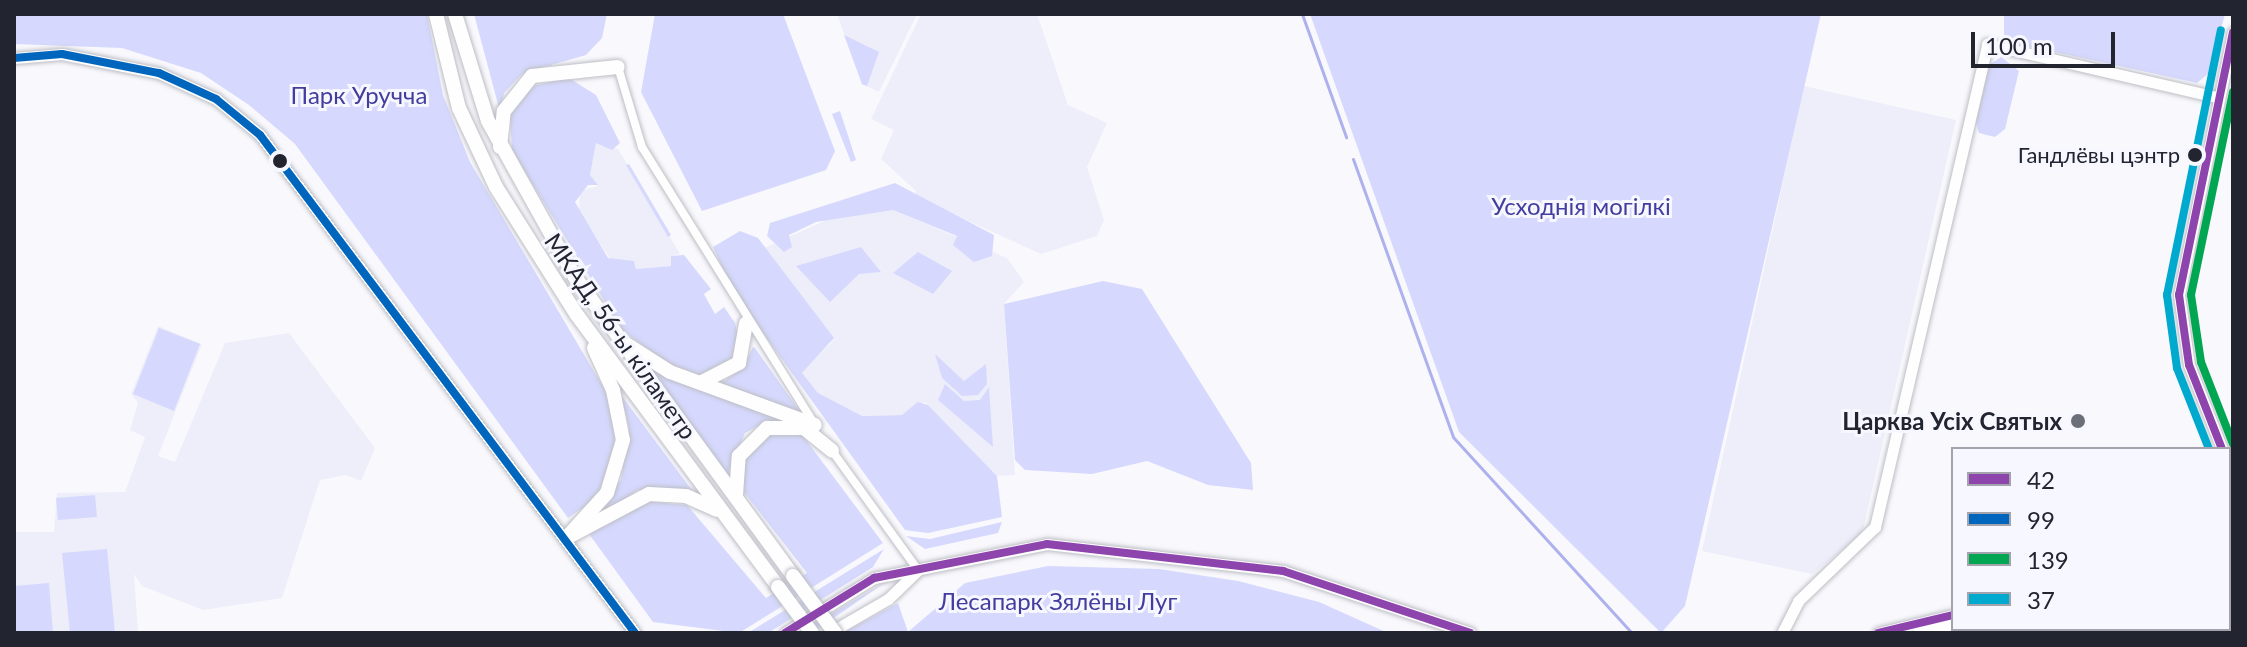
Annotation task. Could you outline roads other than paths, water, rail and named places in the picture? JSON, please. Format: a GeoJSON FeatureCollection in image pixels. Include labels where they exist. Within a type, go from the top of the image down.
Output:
{"type":"FeatureCollection","features":[{"type":"Feature","properties":{"kind":"highway","name":"МКАД, 56-ы кіламетр"},"geometry":{"type":"LineString","coordinates":[[436,14],[447,71],[480,155],[577,315],[812,633]]}},
{"type":"Feature","properties":{"kind":"highway","name":"МКАД, 56-ы кіламетр"},"geometry":{"type":"LineString","coordinates":[[455,14],[500,147],[616,337],[736,496],[832,633]]}},
{"type":"Feature","properties":{"kind":"highway"},"geometry":{"type":"LineString","coordinates":[[500,147],[510,98],[532,76],[618,67]]}},
{"type":"Feature","properties":{"kind":"highway"},"geometry":{"type":"LineString","coordinates":[[566,538],[611,486],[623,440],[613,390],[577,315]]}},
{"type":"Feature","properties":{"kind":"highway"},"geometry":{"type":"LineString","coordinates":[[701,382],[739,363],[746,324]]}},
{"type":"Feature","properties":{"kind":"highway"},"geometry":{"type":"LineString","coordinates":[[616,337],[701,382],[815,425]]}},
{"type":"Feature","properties":{"kind":"highway"},"geometry":{"type":"LineString","coordinates":[[736,496],[739,456],[767,428],[804,428],[832,451]]}},
{"type":"Feature","properties":{"kind":"highway"},"geometry":{"type":"LineString","coordinates":[[566,538],[649,494],[686,496],[724,515]]}},
{"type":"Feature","properties":{"kind":"street"},"geometry":{"type":"LineString","coordinates":[[2221,447],[2192,374],[2179,295],[2217,97],[2233,32]]}},
{"type":"Feature","properties":{"kind":"street"},"geometry":{"type":"LineString","coordinates":[[1782,633],[1798,601],[1875,527],[1987,44],[2217,97]]}},
{"type":"Feature","properties":{"kind":"street"},"geometry":{"type":"LineString","coordinates":[[14,58],[62,54],[142,68],[236,113],[288,165],[635,633]]}},
{"type":"Feature","properties":{"kind":"street"},"geometry":{"type":"LineString","coordinates":[[618,67],[642,147],[746,324],[918,570]]}},
{"type":"Feature","properties":{"kind":"street"},"geometry":{"type":"LineString","coordinates":[[785,633],[874,578],[1015,546],[1133,549],[1283,571],[1470,633]]}},
{"type":"Feature","properties":{"kind":"street"},"geometry":{"type":"LineString","coordinates":[[832,633],[888,599],[918,570]]}},
{"type":"Feature","properties":{"kind":"street"},"geometry":{"type":"LineString","coordinates":[[1878,633],[1951,615]]}},
{"type":"Feature","properties":{"kind":"street"},"geometry":{"type":"LineString","coordinates":[[1918,633],[1951,625]]}},
{"type":"Feature","properties":{"kind":"waterway"},"geometry":{"type":"LineString","coordinates":[[1302,14],[1346,137]]}},
{"type":"Feature","properties":{"kind":"waterway"},"geometry":{"type":"LineString","coordinates":[[1353,159],[1453,437],[1632,633]]}},
{"type":"Feature","properties":{"kind":"place","name":"Гандлёвы цэнтр"},"geometry":{"type":"Point","coordinates":[2195,155]}},
{"type":"Feature","properties":{"kind":"place","name":"Царква Усіх Святых"},"geometry":{"type":"Point","coordinates":[2078,421]}},
{"type":"Feature","properties":{"kind":"park label","name":"Парк Уручча"},"geometry":{"type":"Point","coordinates":[359,95]}},
{"type":"Feature","properties":{"kind":"park label","name":"Усходнія могілкі"},"geometry":{"type":"Point","coordinates":[1581,206]}},
{"type":"Feature","properties":{"kind":"park label","name":"Лесапарк Зялёны Луг"},"geometry":{"type":"Point","coordinates":[1058,601]}}]}
